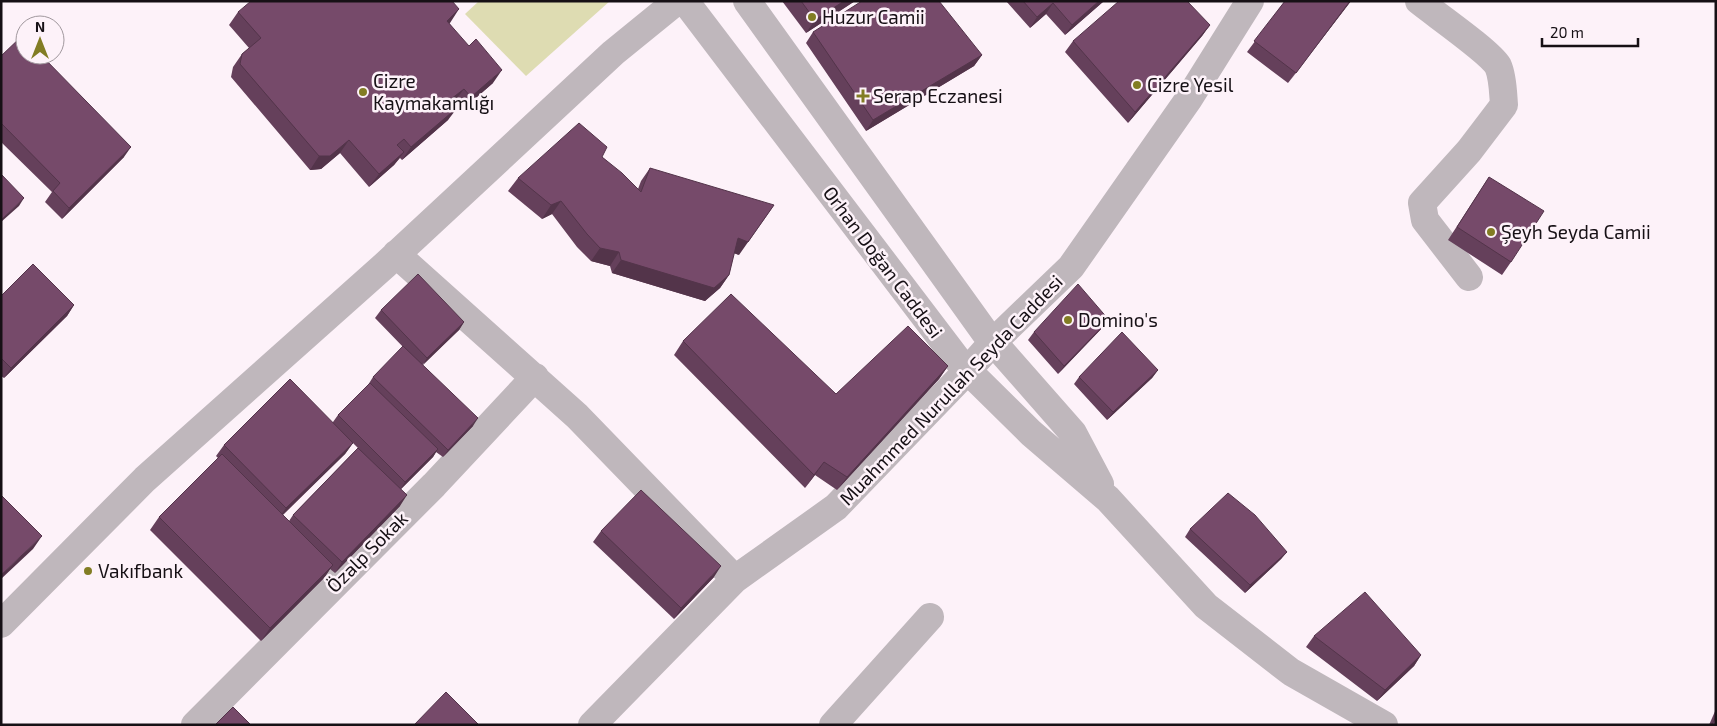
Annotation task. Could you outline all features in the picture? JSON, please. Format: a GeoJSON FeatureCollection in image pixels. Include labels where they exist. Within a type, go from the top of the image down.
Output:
{"type":"FeatureCollection","features":[{"type":"Feature","properties":{"kind":"street"},"geometry":{"type":"LineString","coordinates":[[1,624],[145,479],[396,254],[613,54],[677,1]]}},
{"type":"Feature","properties":{"kind":"street","name":"Orhan Doğan Caddesi"},"geometry":{"type":"LineString","coordinates":[[684,1],[960,363],[1031,433],[1108,499],[1206,606],[1291,672],[1384,725]]}},
{"type":"Feature","properties":{"kind":"street","name":"Orhan Doğan Caddesi"},"geometry":{"type":"LineString","coordinates":[[747,1],[993,342],[1073,433],[1108,499]]}},
{"type":"Feature","properties":{"kind":"street","name":"Muahmmed Nurullah Seyda Caddesi"},"geometry":{"type":"LineString","coordinates":[[592,725],[735,579],[836,508],[993,342],[1071,267],[1188,100],[1250,1]]}},
{"type":"Feature","properties":{"kind":"street"},"geometry":{"type":"LineString","coordinates":[[1419,1],[1481,49],[1497,66],[1502,85],[1504,105],[1469,151],[1422,203],[1426,220],[1469,277]]}},
{"type":"Feature","properties":{"kind":"street"},"geometry":{"type":"LineString","coordinates":[[396,254],[577,416],[735,579]]}},
{"type":"Feature","properties":{"kind":"street","name":"Özalp Sokak"},"geometry":{"type":"LineString","coordinates":[[195,725],[434,484],[535,377]]}},
{"type":"Feature","properties":{"kind":"street"},"geometry":{"type":"LineString","coordinates":[[833,725],[930,617]]}},
{"type":"Feature","properties":{"kind":"shaded area"},"geometry":{"type":"Polygon","coordinates":[[[479,1],[610,1],[526,76],[465,14],[479,1]]]}},
{"type":"Feature","properties":{"kind":"building","name":"Cizre Kaymakamlığı"},"geometry":{"type":"Polygon","coordinates":[[[251,1],[452,1],[459,9],[447,21],[469,46],[476,39],[502,70],[471,97],[464,89],[451,99],[458,107],[411,147],[404,139],[397,145],[404,152],[379,174],[349,140],[330,156],[319,156],[240,64],[242,54],[261,38],[238,12],[251,1]]]}},
{"type":"Feature","properties":{"kind":"building"},"geometry":{"type":"Polygon","coordinates":[[[801,1],[844,1],[815,20],[801,1]]]}},
{"type":"Feature","properties":{"kind":"building"},"geometry":{"type":"Polygon","coordinates":[[[862,1],[939,1],[982,55],[873,120],[813,32],[862,1]]]}},
{"type":"Feature","properties":{"kind":"building"},"geometry":{"type":"Polygon","coordinates":[[[1023,1],[1099,1],[1072,25],[1053,3],[1037,17],[1023,1]]]}},
{"type":"Feature","properties":{"kind":"building"},"geometry":{"type":"Polygon","coordinates":[[[1119,1],[1187,1],[1210,25],[1135,112],[1073,41],[1119,1]]]}},
{"type":"Feature","properties":{"kind":"building"},"geometry":{"type":"Polygon","coordinates":[[[1285,1],[1350,1],[1296,73],[1254,41],[1285,1]]]}},
{"type":"Feature","properties":{"kind":"building"},"geometry":{"type":"Polygon","coordinates":[[[15,43],[15,65],[51,65],[131,147],[69,208],[53,191],[60,183],[1,123],[1,56],[15,43]]]}},
{"type":"Feature","properties":{"kind":"building"},"geometry":{"type":"Polygon","coordinates":[[[579,123],[607,147],[602,157],[641,192],[650,168],[774,205],[748,242],[738,238],[729,275],[714,288],[621,260],[619,252],[600,248],[561,201],[551,205],[518,178],[579,123]]]}},
{"type":"Feature","properties":{"kind":"building"},"geometry":{"type":"Polygon","coordinates":[[[1,174],[24,198],[1,220],[1,174]]]}},
{"type":"Feature","properties":{"kind":"building","name":"Şeyh Seyda Camii"},"geometry":{"type":"Polygon","coordinates":[[[1489,177],[1544,211],[1511,262],[1457,227],[1489,177]]]}},
{"type":"Feature","properties":{"kind":"building"},"geometry":{"type":"Polygon","coordinates":[[[33,264],[74,305],[11,368],[1,358],[1,296],[33,264]]]}},
{"type":"Feature","properties":{"kind":"building"},"geometry":{"type":"Polygon","coordinates":[[[418,274],[464,322],[427,358],[381,310],[418,274]]]}},
{"type":"Feature","properties":{"kind":"building"},"geometry":{"type":"Polygon","coordinates":[[[1078,284],[1109,320],[1064,366],[1034,332],[1078,284]]]}},
{"type":"Feature","properties":{"kind":"building"},"geometry":{"type":"Polygon","coordinates":[[[731,294],[836,394],[908,326],[948,366],[847,477],[824,462],[814,475],[683,341],[731,294]]]}},
{"type":"Feature","properties":{"kind":"building"},"geometry":{"type":"Polygon","coordinates":[[[1122,332],[1158,370],[1113,412],[1079,377],[1122,332]]]}},
{"type":"Feature","properties":{"kind":"building"},"geometry":{"type":"Polygon","coordinates":[[[403,346],[478,418],[448,450],[373,377],[403,346]]]}},
{"type":"Feature","properties":{"kind":"building"},"geometry":{"type":"Polygon","coordinates":[[[290,379],[353,443],[286,508],[224,445],[290,379]]]}},
{"type":"Feature","properties":{"kind":"building"},"geometry":{"type":"Polygon","coordinates":[[[370,383],[438,449],[405,482],[338,415],[370,383]]]}},
{"type":"Feature","properties":{"kind":"building"},"geometry":{"type":"Polygon","coordinates":[[[358,448],[407,495],[342,562],[293,515],[358,448]]]}},
{"type":"Feature","properties":{"kind":"building"},"geometry":{"type":"Polygon","coordinates":[[[222,454],[333,565],[270,628],[159,517],[222,454]]]}},
{"type":"Feature","properties":{"kind":"building"},"geometry":{"type":"Polygon","coordinates":[[[641,490],[721,566],[681,608],[601,531],[641,490]]]}},
{"type":"Feature","properties":{"kind":"building"},"geometry":{"type":"Polygon","coordinates":[[[1228,493],[1255,515],[1287,552],[1250,585],[1190,529],[1228,493]]]}},
{"type":"Feature","properties":{"kind":"building"},"geometry":{"type":"Polygon","coordinates":[[[1,495],[42,536],[1,575],[1,495]]]}},
{"type":"Feature","properties":{"kind":"building"},"geometry":{"type":"Polygon","coordinates":[[[1365,592],[1421,655],[1385,690],[1314,636],[1365,592]]]}},
{"type":"Feature","properties":{"kind":"building"},"geometry":{"type":"Polygon","coordinates":[[[446,692],[479,725],[414,725],[446,692]]]}},
{"type":"Feature","properties":{"kind":"building"},"geometry":{"type":"Polygon","coordinates":[[[233,707],[251,725],[215,725],[233,707]]]}},
{"type":"Feature","properties":{"kind":"building"},"geometry":{"type":"Polygon","coordinates":[[[1716,716],[1716,725],[1712,725],[1716,716]]]}},
{"type":"Feature","properties":{"kind":"place","name":"Huzur Camii"},"geometry":{"type":"Point","coordinates":[812,17]}},
{"type":"Feature","properties":{"kind":"place","name":"Cizre Yesil"},"geometry":{"type":"Point","coordinates":[1137,85]}},
{"type":"Feature","properties":{"kind":"place","name":"Cizre Kaymakamlığı"},"geometry":{"type":"Point","coordinates":[363,92]}},
{"type":"Feature","properties":{"kind":"place","name":"Serap Eczanesi"},"geometry":{"type":"Point","coordinates":[863,96]}},
{"type":"Feature","properties":{"kind":"place","name":"Şeyh Seyda Camii"},"geometry":{"type":"Point","coordinates":[1491,232]}},
{"type":"Feature","properties":{"kind":"place","name":"Domino's"},"geometry":{"type":"Point","coordinates":[1068,320]}},
{"type":"Feature","properties":{"kind":"place","name":"Vakıfbank"},"geometry":{"type":"Point","coordinates":[88,571]}}]}
